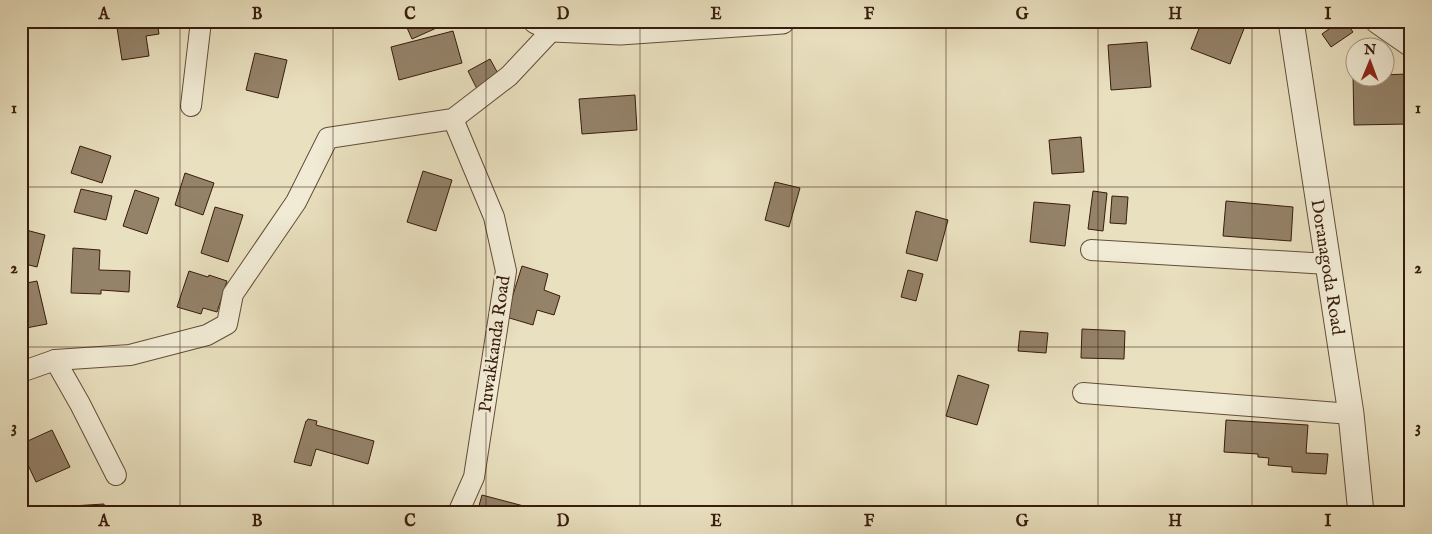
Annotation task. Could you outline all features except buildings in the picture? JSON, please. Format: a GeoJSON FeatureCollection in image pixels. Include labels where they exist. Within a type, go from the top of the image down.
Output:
{"type":"FeatureCollection","features":[{"type":"Feature","properties":{"kind":"street"},"geometry":{"type":"LineString","coordinates":[[191,106],[200,21]]}},
{"type":"Feature","properties":{"kind":"street"},"geometry":{"type":"LineString","coordinates":[[21,372],[55,360],[130,355],[207,335],[227,324],[233,294],[296,202],[328,138],[453,119],[509,76],[544,25],[620,32],[782,21]]}},
{"type":"Feature","properties":{"kind":"street","name":"Doranagoda Road"},"geometry":{"type":"LineString","coordinates":[[1290,21],[1351,414],[1361,513]]}},
{"type":"Feature","properties":{"kind":"street"},"geometry":{"type":"LineString","coordinates":[[1378,21],[1411,44]]}},
{"type":"Feature","properties":{"kind":"street","name":"Puwakkanda Road"},"geometry":{"type":"LineString","coordinates":[[453,119],[494,217],[506,271],[474,477],[458,513]]}},
{"type":"Feature","properties":{"kind":"street"},"geometry":{"type":"LineString","coordinates":[[1091,250],[1328,264]]}},
{"type":"Feature","properties":{"kind":"street"},"geometry":{"type":"LineString","coordinates":[[55,360],[116,475]]}},
{"type":"Feature","properties":{"kind":"street"},"geometry":{"type":"LineString","coordinates":[[1083,393],[1351,414]]}}]}
